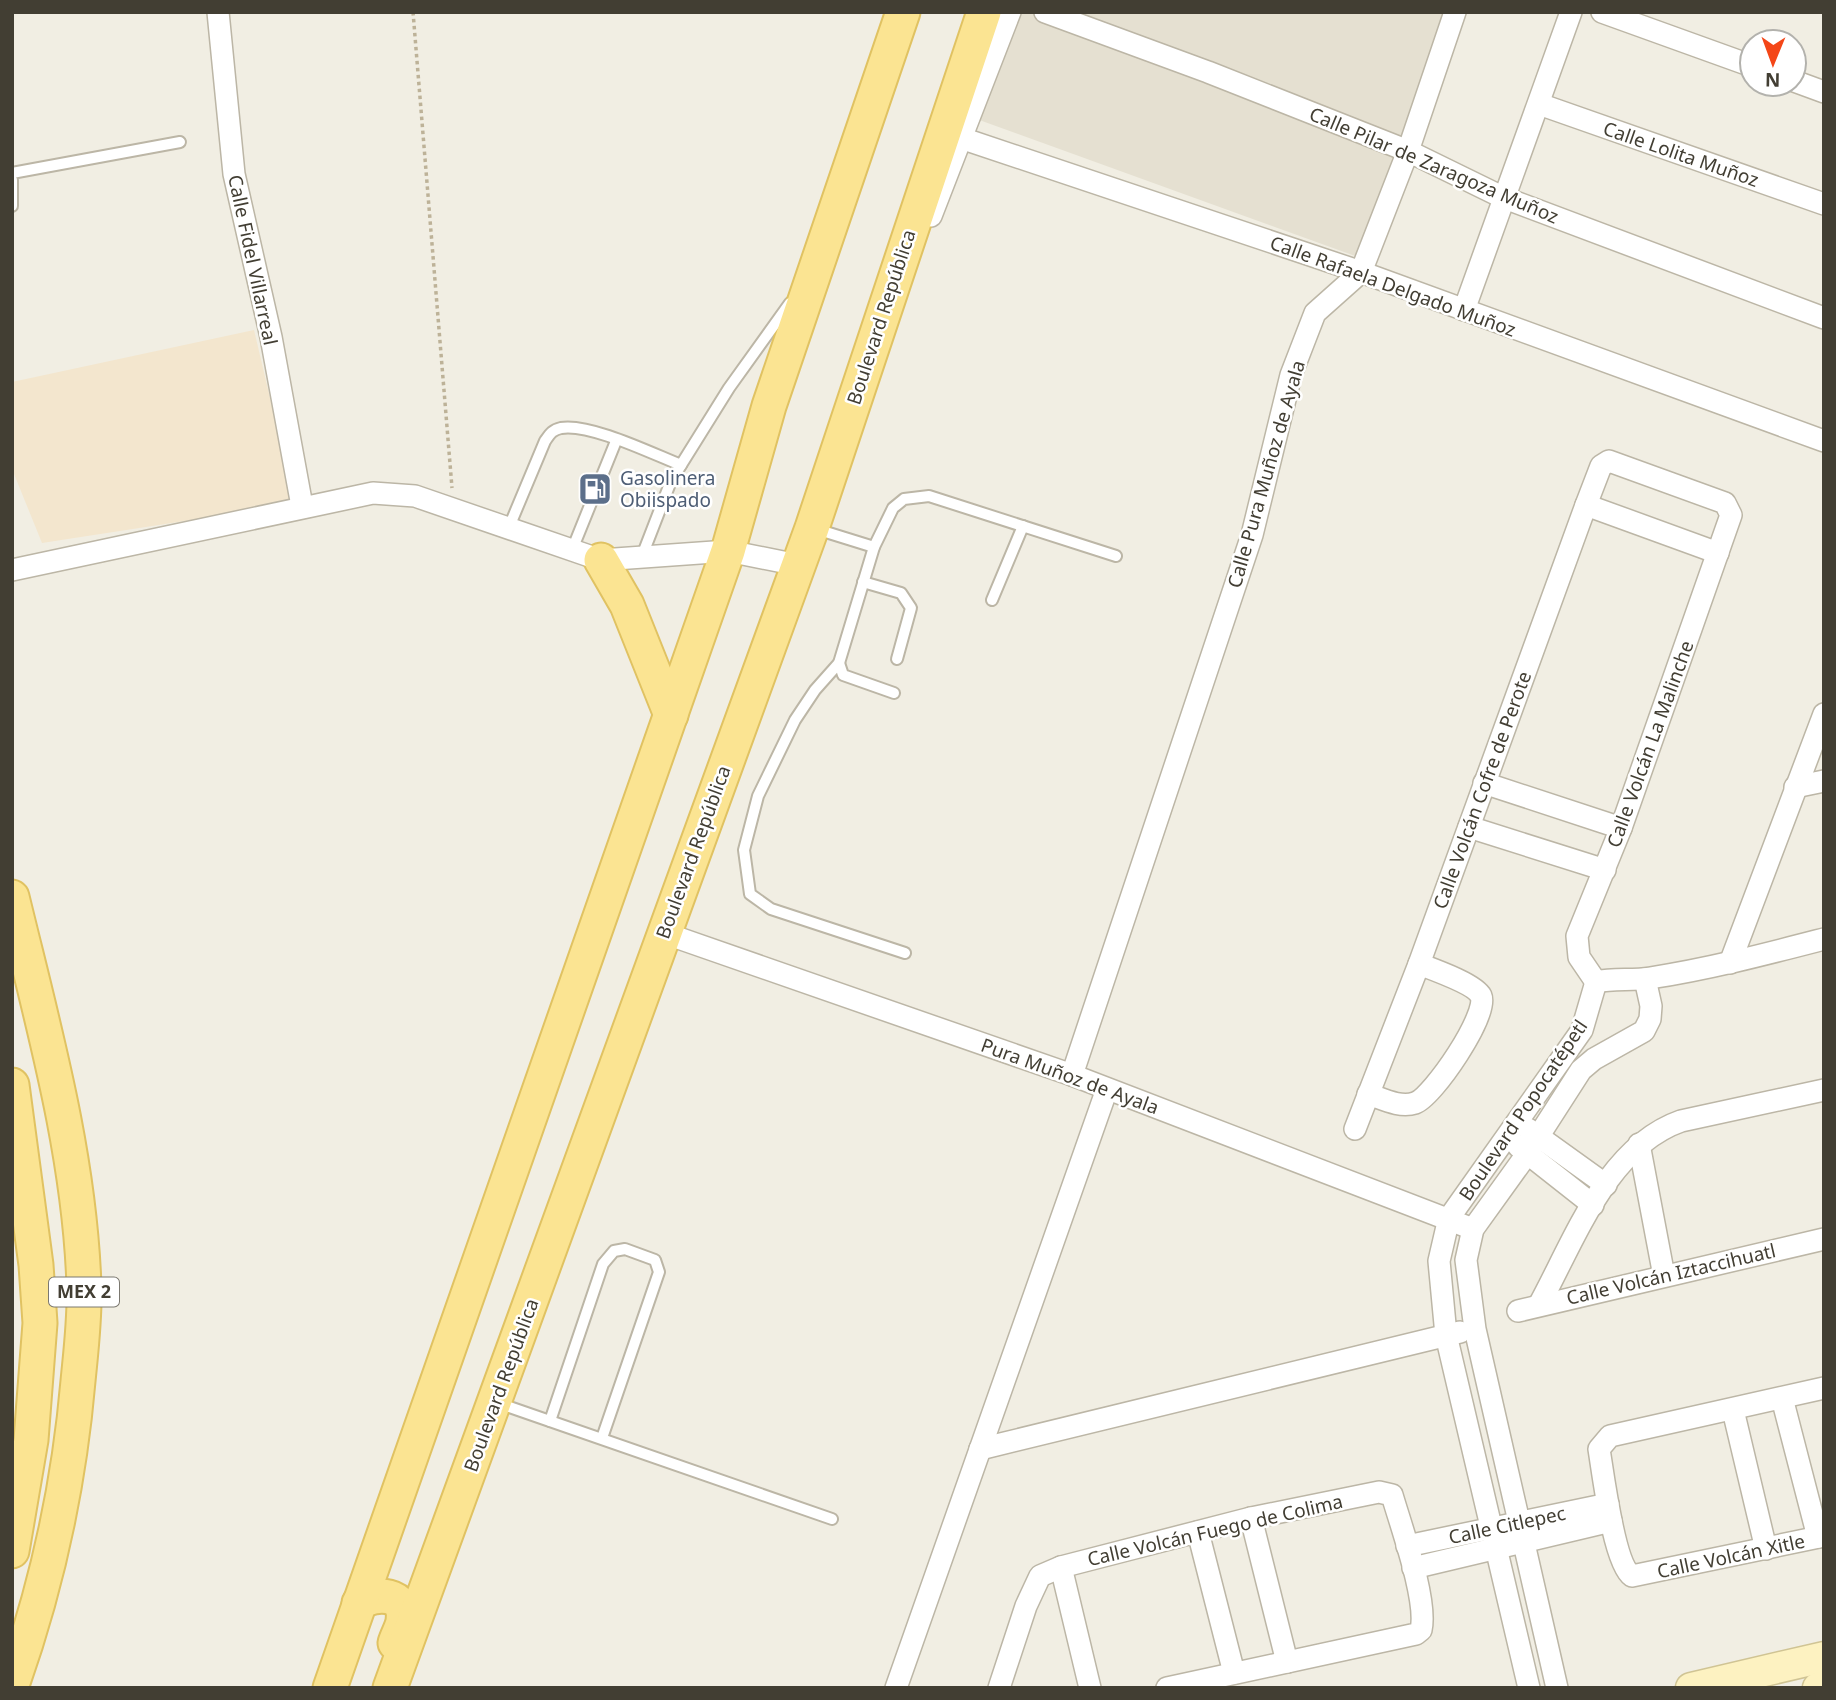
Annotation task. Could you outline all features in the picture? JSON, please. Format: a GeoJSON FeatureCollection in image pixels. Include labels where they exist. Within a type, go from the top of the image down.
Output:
{"type":"FeatureCollection","features":[{"type":"Feature","properties":{"kind":"main road"},"geometry":{"type":"LineString","coordinates":[[330,1688],[728,551],[769,405],[903,12]]}},
{"type":"Feature","properties":{"kind":"main road","name":"Boulevard República"},"geometry":{"type":"LineString","coordinates":[[390,1688],[799,565],[984,12]]}},
{"type":"Feature","properties":{"kind":"main road"},"geometry":{"type":"LineString","coordinates":[[586,555],[627,605],[671,715]]}},
{"type":"Feature","properties":{"kind":"main road","name":"MEX 2"},"geometry":{"type":"LineString","coordinates":[[12,897],[71,1157],[84,1287],[80,1359],[68,1475],[56,1539],[12,1685]]}},
{"type":"Feature","properties":{"kind":"main road","name":"MEX 2"},"geometry":{"type":"LineString","coordinates":[[12,1085],[36,1265],[40,1323],[31,1440],[12,1551]]}},
{"type":"Feature","properties":{"kind":"main road"},"geometry":{"type":"LineString","coordinates":[[359,1603],[381,1594],[395,1598],[401,1607],[403,1620],[377,1688]]}},
{"type":"Feature","properties":{"kind":"main road"},"geometry":{"type":"LineString","coordinates":[[1691,1688],[1824,1657]]}},
{"type":"Feature","properties":{"kind":"main road"},"geometry":{"type":"LineString","coordinates":[[1818,1688],[1824,1686]]}},
{"type":"Feature","properties":{"kind":"street","name":"Calle Fidel Villarreal"},"geometry":{"type":"LineString","coordinates":[[218,12],[234,174],[271,337],[302,506]]}},
{"type":"Feature","properties":{"kind":"street"},"geometry":{"type":"LineString","coordinates":[[903,249],[929,220],[1010,12]]}},
{"type":"Feature","properties":{"kind":"street","name":"Calle Pilar de Zaragoza Muñoz"},"geometry":{"type":"LineString","coordinates":[[1045,12],[1408,150],[1503,197],[1824,318]]}},
{"type":"Feature","properties":{"kind":"street"},"geometry":{"type":"LineString","coordinates":[[1464,310],[1571,12]]}},
{"type":"Feature","properties":{"kind":"street"},"geometry":{"type":"LineString","coordinates":[[1602,12],[1738,61]]}},
{"type":"Feature","properties":{"kind":"street","name":"Calle Pura Muñoz de Ayala"},"geometry":{"type":"LineString","coordinates":[[1072,1076],[1252,535],[1291,375],[1315,313],[1361,272],[1408,150],[1452,13]]}},
{"type":"Feature","properties":{"kind":"street","name":"Calle Lolita Muñoz"},"geometry":{"type":"LineString","coordinates":[[1539,104],[1824,204]]}},
{"type":"Feature","properties":{"kind":"street","name":"Calle Rafaela Delgado Muñoz"},"geometry":{"type":"LineString","coordinates":[[961,138],[1361,272],[1824,440]]}},
{"type":"Feature","properties":{"kind":"street","name":"Calle Volcán Cofre de Perote"},"geometry":{"type":"LineString","coordinates":[[1355,1129],[1419,964],[1601,466],[1615,461],[1725,503]]}},
{"type":"Feature","properties":{"kind":"street"},"geometry":{"type":"LineString","coordinates":[[12,570],[373,493],[415,496],[586,555],[642,556],[728,551],[799,565]]}},
{"type":"Feature","properties":{"kind":"street","name":"Calle Volcán La Malinche"},"geometry":{"type":"LineString","coordinates":[[1596,982],[1579,957],[1577,936],[1621,828],[1730,522],[1730,510],[1725,503]]}},
{"type":"Feature","properties":{"kind":"street"},"geometry":{"type":"LineString","coordinates":[[1586,505],[1718,553]]}},
{"type":"Feature","properties":{"kind":"street"},"geometry":{"type":"LineString","coordinates":[[1730,963],[1824,714]]}},
{"type":"Feature","properties":{"kind":"street"},"geometry":{"type":"LineString","coordinates":[[1796,787],[1824,781]]}},
{"type":"Feature","properties":{"kind":"street"},"geometry":{"type":"LineString","coordinates":[[1484,783],[1621,828]]}},
{"type":"Feature","properties":{"kind":"street"},"geometry":{"type":"LineString","coordinates":[[1469,827],[1605,870]]}},
{"type":"Feature","properties":{"kind":"street","name":"Pura Muñoz de Ayala"},"geometry":{"type":"LineString","coordinates":[[664,933],[1072,1076],[1473,1228]]}},
{"type":"Feature","properties":{"kind":"street"},"geometry":{"type":"LineString","coordinates":[[1596,982],[1617,978],[1646,979],[1730,963],[1824,939]]}},
{"type":"Feature","properties":{"kind":"street"},"geometry":{"type":"LineString","coordinates":[[1368,1094],[1401,1104],[1425,1098],[1477,1026],[1482,1003],[1481,996],[1474,988],[1419,964]]}},
{"type":"Feature","properties":{"kind":"street","name":"Boulevard Popocatépetl"},"geometry":{"type":"LineString","coordinates":[[1558,1688],[1475,1329],[1466,1260],[1473,1228],[1581,1070],[1594,1059],[1644,1031],[1650,1019],[1651,1006],[1646,979]]}},
{"type":"Feature","properties":{"kind":"street","name":"Boulevard Popocatépetl"},"geometry":{"type":"LineString","coordinates":[[1530,1688],[1446,1335],[1438,1275],[1449,1218],[1582,1030],[1596,982]]}},
{"type":"Feature","properties":{"kind":"street"},"geometry":{"type":"LineString","coordinates":[[896,1688],[1107,1089]]}},
{"type":"Feature","properties":{"kind":"street"},"geometry":{"type":"LineString","coordinates":[[1513,1129],[1593,1205],[1639,1144],[1658,1129],[1681,1121],[1824,1090]]}},
{"type":"Feature","properties":{"kind":"street"},"geometry":{"type":"LineString","coordinates":[[1639,1144],[1664,1276]]}},
{"type":"Feature","properties":{"kind":"street"},"geometry":{"type":"LineString","coordinates":[[1532,1145],[1606,1185]]}},
{"type":"Feature","properties":{"kind":"street","name":"Calle Volcán Iztaccihuatl"},"geometry":{"type":"LineString","coordinates":[[1593,1205],[1529,1308],[1824,1239]]}},
{"type":"Feature","properties":{"kind":"street"},"geometry":{"type":"LineString","coordinates":[[980,1449],[1475,1329]]}},
{"type":"Feature","properties":{"kind":"street"},"geometry":{"type":"LineString","coordinates":[[1610,1513],[1599,1448],[1610,1436],[1824,1388]]}},
{"type":"Feature","properties":{"kind":"street"},"geometry":{"type":"LineString","coordinates":[[1782,1398],[1821,1536]]}},
{"type":"Feature","properties":{"kind":"street"},"geometry":{"type":"LineString","coordinates":[[1733,1410],[1766,1549]]}},
{"type":"Feature","properties":{"kind":"street","name":"Calle Volcán Fuego de Colima"},"geometry":{"type":"LineString","coordinates":[[999,1688],[1026,1606],[1040,1576],[1060,1567],[1251,1518],[1379,1492],[1391,1496],[1406,1546]]}},
{"type":"Feature","properties":{"kind":"street","name":"Calle Citlepec"},"geometry":{"type":"LineString","coordinates":[[1413,1567],[1496,1537],[1610,1513]]}},
{"type":"Feature","properties":{"kind":"street","name":"Calle Volcán Xitle"},"geometry":{"type":"LineString","coordinates":[[1610,1513],[1627,1573],[1638,1577],[1821,1536]]}},
{"type":"Feature","properties":{"kind":"street"},"geometry":{"type":"LineString","coordinates":[[1251,1518],[1286,1662]]}},
{"type":"Feature","properties":{"kind":"street"},"geometry":{"type":"LineString","coordinates":[[1198,1532],[1234,1673]]}},
{"type":"Feature","properties":{"kind":"street","name":"Calle Citlepec"},"geometry":{"type":"LineString","coordinates":[[1406,1546],[1496,1537]]}},
{"type":"Feature","properties":{"kind":"street"},"geometry":{"type":"LineString","coordinates":[[1167,1688],[1416,1634],[1423,1622],[1413,1567],[1406,1546]]}},
{"type":"Feature","properties":{"kind":"street"},"geometry":{"type":"LineString","coordinates":[[1060,1567],[1090,1688]]}},
{"type":"Feature","properties":{"kind":"lane"},"geometry":{"type":"LineString","coordinates":[[12,173],[180,142]]}},
{"type":"Feature","properties":{"kind":"lane"},"geometry":{"type":"LineString","coordinates":[[12,180],[15,198],[12,206]]}},
{"type":"Feature","properties":{"kind":"lane"},"geometry":{"type":"LineString","coordinates":[[642,556],[671,481],[729,388],[815,269]]}},
{"type":"Feature","properties":{"kind":"lane"},"geometry":{"type":"LineString","coordinates":[[509,527],[551,432],[576,428],[681,465]]}},
{"type":"Feature","properties":{"kind":"lane"},"geometry":{"type":"LineString","coordinates":[[586,555],[616,440]]}},
{"type":"Feature","properties":{"kind":"lane"},"geometry":{"type":"LineString","coordinates":[[905,953],[771,909],[750,894],[744,850],[758,796],[795,720],[815,690],[839,663],[874,547],[893,508],[904,499],[916,496],[947,501],[1116,556]]}},
{"type":"Feature","properties":{"kind":"lane"},"geometry":{"type":"LineString","coordinates":[[992,600],[1023,526]]}},
{"type":"Feature","properties":{"kind":"lane"},"geometry":{"type":"LineString","coordinates":[[812,528],[874,547]]}},
{"type":"Feature","properties":{"kind":"lane"},"geometry":{"type":"LineString","coordinates":[[863,582],[901,593],[911,608],[897,659]]}},
{"type":"Feature","properties":{"kind":"lane"},"geometry":{"type":"LineString","coordinates":[[839,663],[843,674],[853,680],[894,693]]}},
{"type":"Feature","properties":{"kind":"lane"},"geometry":{"type":"LineString","coordinates":[[551,1421],[603,1264],[614,1251],[625,1249],[655,1260],[659,1272],[602,1438]]}},
{"type":"Feature","properties":{"kind":"lane"},"geometry":{"type":"LineString","coordinates":[[495,1402],[832,1519]]}},
{"type":"Feature","properties":{"kind":"path"},"geometry":{"type":"LineString","coordinates":[[414,12],[453,508]]}},
{"type":"Feature","properties":{"kind":"shaded area"},"geometry":{"type":"Polygon","coordinates":[[[1006,12],[1446,12],[1358,257],[971,117],[1006,12]]]}},
{"type":"Feature","properties":{"kind":"shaded area"},"geometry":{"type":"Polygon","coordinates":[[[254,330],[295,504],[42,543],[12,469],[12,382],[254,330]]]}},
{"type":"Feature","properties":{"kind":"place","name":"Gasolinera Obiispado"},"geometry":{"type":"Point","coordinates":[595,489]}}]}
